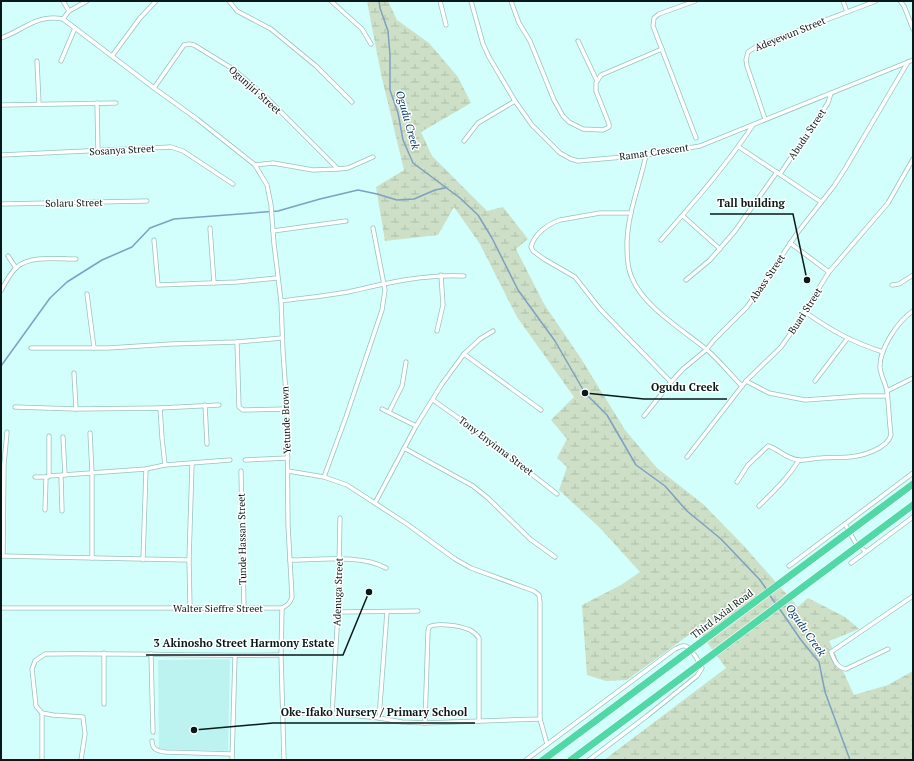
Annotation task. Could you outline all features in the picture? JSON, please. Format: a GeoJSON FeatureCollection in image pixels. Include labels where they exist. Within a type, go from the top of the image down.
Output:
{"type":"FeatureCollection","features":[{"type":"Feature","properties":{"kind":"highway","name":"Third Axial Road"},"geometry":{"type":"LineString","coordinates":[[543,760],[913,484]]}},
{"type":"Feature","properties":{"kind":"highway"},"geometry":{"type":"LineString","coordinates":[[571,760],[913,505]]}},
{"type":"Feature","properties":{"kind":"street"},"geometry":{"type":"LineString","coordinates":[[63,1],[69,11]]}},
{"type":"Feature","properties":{"kind":"street"},"geometry":{"type":"LineString","coordinates":[[63,18],[69,11],[87,1]]}},
{"type":"Feature","properties":{"kind":"street"},"geometry":{"type":"LineString","coordinates":[[112,56],[140,18],[156,1]]}},
{"type":"Feature","properties":{"kind":"street"},"geometry":{"type":"LineString","coordinates":[[229,1],[237,11],[270,30],[316,66],[352,102]]}},
{"type":"Feature","properties":{"kind":"street"},"geometry":{"type":"LineString","coordinates":[[331,1],[362,29],[371,44]]}},
{"type":"Feature","properties":{"kind":"street"},"geometry":{"type":"LineString","coordinates":[[440,1],[446,25]]}},
{"type":"Feature","properties":{"kind":"street","name":"Ramat Crescent"},"geometry":{"type":"LineString","coordinates":[[471,1],[483,44],[514,101],[532,125],[560,153],[571,160],[578,161],[646,156],[700,146],[913,60]]}},
{"type":"Feature","properties":{"kind":"street"},"geometry":{"type":"LineString","coordinates":[[511,1],[519,23],[530,41],[558,109],[569,122],[583,128],[603,130],[609,126],[595,86],[601,75],[662,49]]}},
{"type":"Feature","properties":{"kind":"street"},"geometry":{"type":"LineString","coordinates":[[695,1],[659,14],[654,18],[653,26],[696,138]]}},
{"type":"Feature","properties":{"kind":"street"},"geometry":{"type":"LineString","coordinates":[[843,1],[847,12]]}},
{"type":"Feature","properties":{"kind":"street","name":"Adeyewun Street"},"geometry":{"type":"LineString","coordinates":[[765,119],[747,66],[746,60],[748,52],[757,46],[876,1]]}},
{"type":"Feature","properties":{"kind":"street"},"geometry":{"type":"LineString","coordinates":[[900,1],[904,6],[913,29]]}},
{"type":"Feature","properties":{"kind":"street"},"geometry":{"type":"LineString","coordinates":[[1,38],[36,20],[52,17],[63,18],[197,119],[255,165],[273,164],[313,170],[338,170],[348,168],[372,157]]}},
{"type":"Feature","properties":{"kind":"street"},"geometry":{"type":"LineString","coordinates":[[61,61],[75,28]]}},
{"type":"Feature","properties":{"kind":"street"},"geometry":{"type":"LineString","coordinates":[[578,42],[597,81]]}},
{"type":"Feature","properties":{"kind":"street","name":"Ogunjiri Street"},"geometry":{"type":"LineString","coordinates":[[154,88],[184,45],[194,45],[233,69],[267,98],[338,170]]}},
{"type":"Feature","properties":{"kind":"street"},"geometry":{"type":"LineString","coordinates":[[37,61],[38,104]]}},
{"type":"Feature","properties":{"kind":"street","name":"Abass Street"},"geometry":{"type":"LineString","coordinates":[[644,416],[670,382],[706,350],[747,307],[790,243],[845,169],[908,62]]}},
{"type":"Feature","properties":{"kind":"street","name":"Abudu Street"},"geometry":{"type":"LineString","coordinates":[[686,280],[710,260],[735,231],[779,173],[828,103],[831,93]]}},
{"type":"Feature","properties":{"kind":"street"},"geometry":{"type":"LineString","coordinates":[[464,141],[478,123],[514,101]]}},
{"type":"Feature","properties":{"kind":"street"},"geometry":{"type":"LineString","coordinates":[[97,103],[98,151]]}},
{"type":"Feature","properties":{"kind":"street"},"geometry":{"type":"LineString","coordinates":[[1,106],[116,103]]}},
{"type":"Feature","properties":{"kind":"street"},"geometry":{"type":"LineString","coordinates":[[661,240],[683,216],[739,147],[754,124]]}},
{"type":"Feature","properties":{"kind":"street","name":"Sosanya Street"},"geometry":{"type":"LineString","coordinates":[[1,155],[172,147],[183,151],[233,184]]}},
{"type":"Feature","properties":{"kind":"street"},"geometry":{"type":"LineString","coordinates":[[739,147],[821,202]]}},
{"type":"Feature","properties":{"kind":"street"},"geometry":{"type":"LineString","coordinates":[[646,156],[631,213],[627,241],[629,269],[632,279],[641,292],[661,313],[706,350],[742,386]]}},
{"type":"Feature","properties":{"kind":"street","name":"Buari Street"},"geometry":{"type":"LineString","coordinates":[[687,456],[746,381],[781,347],[806,312],[829,272],[888,203],[913,159]]}},
{"type":"Feature","properties":{"kind":"street","name":"Yetunde Brown"},"geometry":{"type":"LineString","coordinates":[[255,165],[267,185],[272,205],[277,278],[281,300],[287,409],[288,525],[292,597],[290,602],[282,608]]}},
{"type":"Feature","properties":{"kind":"street","name":"Solaru Street"},"geometry":{"type":"LineString","coordinates":[[1,204],[147,201]]}},
{"type":"Feature","properties":{"kind":"street"},"geometry":{"type":"LineString","coordinates":[[631,213],[600,213],[553,222],[534,238],[531,247],[533,251],[544,260],[574,277],[600,309],[670,382]]}},
{"type":"Feature","properties":{"kind":"street"},"geometry":{"type":"LineString","coordinates":[[683,216],[720,249]]}},
{"type":"Feature","properties":{"kind":"street"},"geometry":{"type":"LineString","coordinates":[[273,230],[346,220]]}},
{"type":"Feature","properties":{"kind":"street"},"geometry":{"type":"LineString","coordinates":[[210,228],[214,283]]}},
{"type":"Feature","properties":{"kind":"street"},"geometry":{"type":"LineString","coordinates":[[324,477],[382,310],[385,290],[374,228]]}},
{"type":"Feature","properties":{"kind":"street"},"geometry":{"type":"LineString","coordinates":[[154,240],[158,285],[214,283],[277,278]]}},
{"type":"Feature","properties":{"kind":"street"},"geometry":{"type":"LineString","coordinates":[[790,243],[829,272]]}},
{"type":"Feature","properties":{"kind":"street"},"geometry":{"type":"LineString","coordinates":[[8,256],[16,268]]}},
{"type":"Feature","properties":{"kind":"street"},"geometry":{"type":"LineString","coordinates":[[1,291],[16,268],[23,262],[35,260],[76,259]]}},
{"type":"Feature","properties":{"kind":"street"},"geometry":{"type":"LineString","coordinates":[[437,331],[443,304],[441,275]]}},
{"type":"Feature","properties":{"kind":"street"},"geometry":{"type":"LineString","coordinates":[[281,300],[347,292],[384,283],[441,275],[464,276]]}},
{"type":"Feature","properties":{"kind":"street"},"geometry":{"type":"LineString","coordinates":[[892,285],[898,284],[913,275]]}},
{"type":"Feature","properties":{"kind":"street"},"geometry":{"type":"LineString","coordinates":[[87,294],[94,348]]}},
{"type":"Feature","properties":{"kind":"street"},"geometry":{"type":"LineString","coordinates":[[737,482],[748,465],[768,446],[787,457],[799,460],[850,457],[869,452],[886,443],[891,435],[887,391],[880,368],[883,352],[900,323],[913,311]]}},
{"type":"Feature","properties":{"kind":"street"},"geometry":{"type":"LineString","coordinates":[[806,312],[829,329],[847,339],[883,352]]}},
{"type":"Feature","properties":{"kind":"street"},"geometry":{"type":"LineString","coordinates":[[375,503],[416,426],[442,384],[464,354],[480,339],[493,331]]}},
{"type":"Feature","properties":{"kind":"street"},"geometry":{"type":"LineString","coordinates":[[30,348],[94,348],[237,342],[282,338]]}},
{"type":"Feature","properties":{"kind":"street"},"geometry":{"type":"LineString","coordinates":[[815,382],[847,339]]}},
{"type":"Feature","properties":{"kind":"street"},"geometry":{"type":"LineString","coordinates":[[237,342],[239,407],[243,410],[287,409]]}},
{"type":"Feature","properties":{"kind":"street"},"geometry":{"type":"LineString","coordinates":[[464,354],[541,410]]}},
{"type":"Feature","properties":{"kind":"street"},"geometry":{"type":"LineString","coordinates":[[389,412],[402,386],[406,362]]}},
{"type":"Feature","properties":{"kind":"street"},"geometry":{"type":"LineString","coordinates":[[74,373],[76,409]]}},
{"type":"Feature","properties":{"kind":"street"},"geometry":{"type":"LineString","coordinates":[[887,391],[913,378]]}},
{"type":"Feature","properties":{"kind":"street"},"geometry":{"type":"LineString","coordinates":[[746,381],[769,393],[805,400],[861,396],[887,396]]}},
{"type":"Feature","properties":{"kind":"street","name":"Tony Enyinna Street"},"geometry":{"type":"LineString","coordinates":[[433,400],[474,429],[557,494]]}},
{"type":"Feature","properties":{"kind":"street"},"geometry":{"type":"LineString","coordinates":[[15,408],[160,408],[219,404]]}},
{"type":"Feature","properties":{"kind":"street"},"geometry":{"type":"LineString","coordinates":[[205,405],[207,444]]}},
{"type":"Feature","properties":{"kind":"street"},"geometry":{"type":"LineString","coordinates":[[160,408],[165,465]]}},
{"type":"Feature","properties":{"kind":"street"},"geometry":{"type":"LineString","coordinates":[[382,409],[416,426]]}},
{"type":"Feature","properties":{"kind":"street"},"geometry":{"type":"LineString","coordinates":[[7,432],[2,463],[2,556],[189,560]]}},
{"type":"Feature","properties":{"kind":"street"},"geometry":{"type":"LineString","coordinates":[[90,433],[92,473],[92,558]]}},
{"type":"Feature","properties":{"kind":"street"},"geometry":{"type":"LineString","coordinates":[[45,510],[48,477],[49,436]]}},
{"type":"Feature","properties":{"kind":"street"},"geometry":{"type":"LineString","coordinates":[[63,437],[65,475]]}},
{"type":"Feature","properties":{"kind":"street"},"geometry":{"type":"LineString","coordinates":[[404,448],[473,486],[488,498],[530,539],[556,557]]}},
{"type":"Feature","properties":{"kind":"street"},"geometry":{"type":"LineString","coordinates":[[246,460],[288,458]]}},
{"type":"Feature","properties":{"kind":"street"},"geometry":{"type":"LineString","coordinates":[[35,477],[146,469],[165,465],[230,460]]}},
{"type":"Feature","properties":{"kind":"street"},"geometry":{"type":"LineString","coordinates":[[759,506],[786,479],[799,460]]}},
{"type":"Feature","properties":{"kind":"street"},"geometry":{"type":"LineString","coordinates":[[190,608],[189,560],[192,464]]}},
{"type":"Feature","properties":{"kind":"street"},"geometry":{"type":"LineString","coordinates":[[143,560],[146,469]]}},
{"type":"Feature","properties":{"kind":"street","name":"Tunde Hassan Street"},"geometry":{"type":"LineString","coordinates":[[241,471],[244,608]]}},
{"type":"Feature","properties":{"kind":"street"},"geometry":{"type":"LineString","coordinates":[[288,472],[324,477],[347,485],[407,524],[455,559],[471,568],[534,591],[539,596],[541,642],[540,719],[547,744]]}},
{"type":"Feature","properties":{"kind":"street"},"geometry":{"type":"LineString","coordinates":[[790,566],[913,472]]}},
{"type":"Feature","properties":{"kind":"street"},"geometry":{"type":"LineString","coordinates":[[61,476],[62,511]]}},
{"type":"Feature","properties":{"kind":"street"},"geometry":{"type":"LineString","coordinates":[[851,564],[913,517]]}},
{"type":"Feature","properties":{"kind":"street","name":"Adenuga Street"},"geometry":{"type":"LineString","coordinates":[[332,713],[338,612],[340,518]]}},
{"type":"Feature","properties":{"kind":"street"},"geometry":{"type":"LineString","coordinates":[[845,524],[855,542],[866,552]]}},
{"type":"Feature","properties":{"kind":"street"},"geometry":{"type":"LineString","coordinates":[[290,560],[339,559],[369,561],[386,568]]}},
{"type":"Feature","properties":{"kind":"street"},"geometry":{"type":"LineString","coordinates":[[888,649],[846,668],[837,665],[831,652],[913,596]]}},
{"type":"Feature","properties":{"kind":"street","name":"Walter Sieffre Street"},"geometry":{"type":"LineString","coordinates":[[1,608],[282,608]]}},
{"type":"Feature","properties":{"kind":"street"},"geometry":{"type":"LineString","coordinates":[[282,608],[281,655],[284,760]]}},
{"type":"Feature","properties":{"kind":"street"},"geometry":{"type":"LineString","coordinates":[[338,612],[387,612],[418,610]]}},
{"type":"Feature","properties":{"kind":"street"},"geometry":{"type":"LineString","coordinates":[[379,718],[387,612]]}},
{"type":"Feature","properties":{"kind":"street"},"geometry":{"type":"LineString","coordinates":[[425,723],[428,631],[429,627],[437,624],[471,630],[479,638],[479,721]]}},
{"type":"Feature","properties":{"kind":"street"},"geometry":{"type":"LineString","coordinates":[[526,760],[675,649],[686,646],[694,654],[702,668],[697,676],[648,716],[589,760]]}},
{"type":"Feature","properties":{"kind":"street"},"geometry":{"type":"LineString","coordinates":[[82,760],[85,734],[83,717],[42,713],[36,706],[32,669],[35,661],[45,654],[281,655]]}},
{"type":"Feature","properties":{"kind":"street"},"geometry":{"type":"LineString","coordinates":[[104,654],[104,704]]}},
{"type":"Feature","properties":{"kind":"street"},"geometry":{"type":"LineString","coordinates":[[151,654],[153,732]]}},
{"type":"Feature","properties":{"kind":"street"},"geometry":{"type":"LineString","coordinates":[[232,760],[235,656]]}},
{"type":"Feature","properties":{"kind":"street"},"geometry":{"type":"LineString","coordinates":[[42,713],[42,760]]}},
{"type":"Feature","properties":{"kind":"street"},"geometry":{"type":"LineString","coordinates":[[283,713],[332,713],[402,722],[425,723],[540,719]]}},
{"type":"Feature","properties":{"kind":"street"},"geometry":{"type":"LineString","coordinates":[[152,741],[152,746],[156,750],[165,752],[232,754]]}},
{"type":"Feature","properties":{"kind":"shaded area"},"geometry":{"type":"Polygon","coordinates":[[[230,659],[228,751],[159,749],[158,660],[230,659]]]}},
{"type":"Feature","properties":{"kind":"green space"},"geometry":{"type":"Polygon","coordinates":[[[367,1],[388,1],[397,20],[429,43],[458,77],[471,103],[421,132],[432,156],[487,211],[503,207],[528,239],[516,249],[544,304],[580,357],[625,430],[657,468],[703,504],[743,545],[798,607],[808,598],[845,617],[859,629],[829,641],[854,695],[888,685],[913,671],[913,760],[604,760],[726,668],[697,629],[627,680],[606,681],[587,675],[582,605],[621,585],[640,572],[600,528],[559,490],[567,467],[557,458],[567,439],[551,420],[574,397],[517,317],[480,244],[454,207],[438,235],[385,241],[376,187],[404,170],[381,74],[367,1]]]}},
{"type":"Feature","properties":{"kind":"waterway","name":"Ogudu Creek"},"geometry":{"type":"LineString","coordinates":[[379,1],[388,31],[390,90],[398,113],[403,140],[413,163],[460,198],[478,215],[492,238],[518,290],[555,341],[585,393],[607,415],[636,465],[665,486],[687,511],[721,539],[760,580],[767,590]]}},
{"type":"Feature","properties":{"kind":"waterway"},"geometry":{"type":"LineString","coordinates":[[1,366],[50,298],[67,282],[102,260],[132,247],[150,228],[174,219],[278,211],[358,190],[397,200],[414,199],[435,190],[445,188]]}},
{"type":"Feature","properties":{"kind":"waterway","name":"Ogudu Creek"},"geometry":{"type":"LineString","coordinates":[[769,594],[776,604]]}},
{"type":"Feature","properties":{"kind":"waterway","name":"Ogudu Creek"},"geometry":{"type":"LineString","coordinates":[[779,608],[801,640],[819,662],[825,692],[850,760]]}},
{"type":"Feature","properties":{"kind":"place","name":"Tall building"},"geometry":{"type":"Point","coordinates":[807,280]}},
{"type":"Feature","properties":{"kind":"place","name":"Ogudu Creek"},"geometry":{"type":"Point","coordinates":[585,393]}},
{"type":"Feature","properties":{"kind":"place","name":"3 Akinosho Street Harmony Estate"},"geometry":{"type":"Point","coordinates":[369,592]}},
{"type":"Feature","properties":{"kind":"place","name":"Oke-Ifako Nursery / Primary School"},"geometry":{"type":"Point","coordinates":[194,730]}}]}
